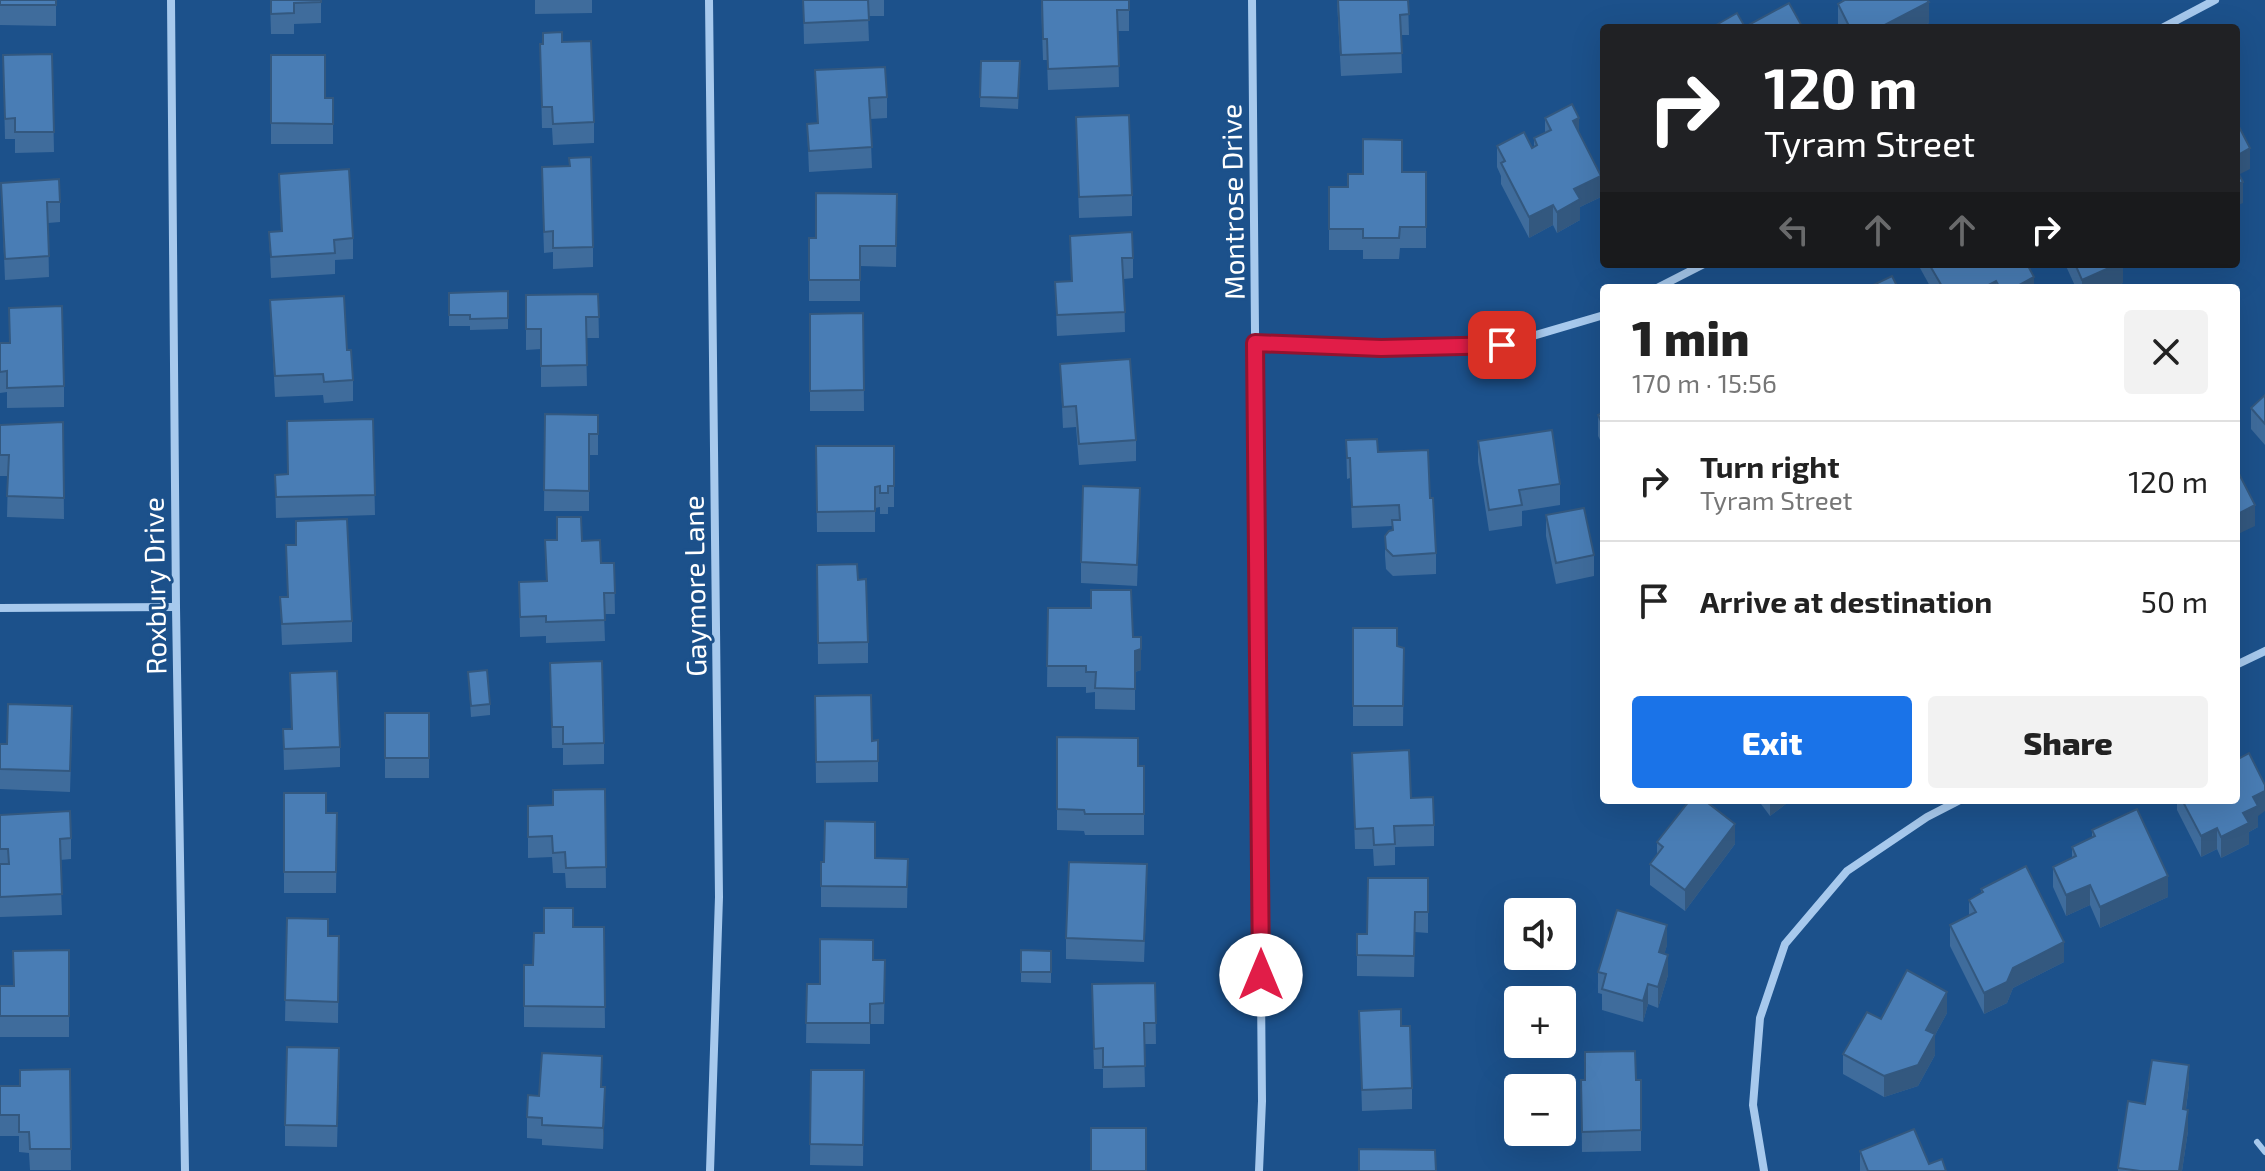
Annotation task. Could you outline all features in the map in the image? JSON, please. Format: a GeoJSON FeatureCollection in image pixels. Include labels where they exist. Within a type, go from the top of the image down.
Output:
{"type":"FeatureCollection","features":[{"type":"Feature","properties":{"kind":"street","name":"Roxbury Drive"},"geometry":{"type":"LineString","coordinates":[[171,0],[185,1171]]}},
{"type":"Feature","properties":{"kind":"street","name":"Gaymore Lane"},"geometry":{"type":"LineString","coordinates":[[709,0],[719,897],[710,1171]]}},
{"type":"Feature","properties":{"kind":"street","name":"Montrose Drive"},"geometry":{"type":"LineString","coordinates":[[1252,0],[1262,1101],[1259,1171]]}},
{"type":"Feature","properties":{"kind":"street"},"geometry":{"type":"LineString","coordinates":[[2170,24],[2215,0]]}},
{"type":"Feature","properties":{"kind":"street"},"geometry":{"type":"LineString","coordinates":[[1665,284],[1696,268]]}},
{"type":"Feature","properties":{"kind":"street"},"geometry":{"type":"LineString","coordinates":[[1255,343],[1381,348],[1502,345],[1600,316]]}},
{"type":"Feature","properties":{"kind":"street"},"geometry":{"type":"LineString","coordinates":[[0,608],[176,607]]}},
{"type":"Feature","properties":{"kind":"street"},"geometry":{"type":"LineString","coordinates":[[2240,663],[2265,651]]}},
{"type":"Feature","properties":{"kind":"street"},"geometry":{"type":"LineString","coordinates":[[1764,1171],[1753,1105],[1760,1018],[1785,944],[1847,871],[1927,817],[1952,804]]}},
{"type":"Feature","properties":{"kind":"lane"},"geometry":{"type":"LineString","coordinates":[[2257,1142],[2265,1152]]}},
{"type":"Feature","properties":{"kind":"building"},"geometry":{"type":"Polygon","coordinates":[[[0,0],[56,0],[56,5],[0,5],[0,0]]]}},
{"type":"Feature","properties":{"kind":"building"},"geometry":{"type":"Polygon","coordinates":[[[271,0],[321,2],[294,3],[294,13],[271,14],[271,0]]]}},
{"type":"Feature","properties":{"kind":"building"},"geometry":{"type":"Polygon","coordinates":[[[803,0],[868,0],[869,20],[804,23],[803,0]]]}},
{"type":"Feature","properties":{"kind":"building"},"geometry":{"type":"Polygon","coordinates":[[[1042,0],[1129,0],[1129,10],[1117,10],[1119,66],[1048,69],[1042,0]]]}},
{"type":"Feature","properties":{"kind":"building"},"geometry":{"type":"Polygon","coordinates":[[[1338,0],[1408,0],[1409,14],[1400,15],[1402,53],[1341,55],[1338,0]]]}},
{"type":"Feature","properties":{"kind":"building"},"geometry":{"type":"Polygon","coordinates":[[[1845,0],[1929,2],[1887,24],[1848,24],[1838,4],[1845,0]]]}},
{"type":"Feature","properties":{"kind":"building"},"geometry":{"type":"Polygon","coordinates":[[[1789,3],[1801,24],[1750,24],[1789,3]]]}},
{"type":"Feature","properties":{"kind":"building"},"geometry":{"type":"Polygon","coordinates":[[[1737,13],[1743,24],[1718,24],[1737,13]]]}},
{"type":"Feature","properties":{"kind":"building"},"geometry":{"type":"Polygon","coordinates":[[[562,32],[562,42],[591,41],[594,122],[553,124],[552,107],[542,107],[540,44],[543,44],[543,33],[562,32]]]}},
{"type":"Feature","properties":{"kind":"building"},"geometry":{"type":"Polygon","coordinates":[[[52,54],[54,132],[15,132],[15,118],[5,119],[3,55],[52,54]]]}},
{"type":"Feature","properties":{"kind":"building"},"geometry":{"type":"Polygon","coordinates":[[[271,55],[325,55],[325,98],[333,98],[333,124],[271,123],[271,55]]]}},
{"type":"Feature","properties":{"kind":"building"},"geometry":{"type":"Polygon","coordinates":[[[981,61],[1020,61],[1018,98],[980,97],[981,61]]]}},
{"type":"Feature","properties":{"kind":"building"},"geometry":{"type":"Polygon","coordinates":[[[885,67],[887,97],[869,98],[872,147],[809,151],[807,124],[818,123],[815,70],[885,67]]]}},
{"type":"Feature","properties":{"kind":"building"},"geometry":{"type":"Polygon","coordinates":[[[1572,104],[1579,118],[1573,121],[1600,176],[1574,189],[1580,199],[1557,212],[1553,205],[1529,217],[1501,163],[1505,161],[1497,146],[1524,132],[1532,148],[1537,145],[1534,138],[1551,130],[1545,118],[1572,104]]]}},
{"type":"Feature","properties":{"kind":"building"},"geometry":{"type":"Polygon","coordinates":[[[1129,115],[1132,195],[1079,197],[1076,117],[1129,115]]]}},
{"type":"Feature","properties":{"kind":"building"},"geometry":{"type":"Polygon","coordinates":[[[2240,129],[2250,148],[2240,154],[2240,129]]]}},
{"type":"Feature","properties":{"kind":"building"},"geometry":{"type":"Polygon","coordinates":[[[1363,139],[1402,140],[1402,172],[1426,172],[1426,227],[1400,227],[1399,238],[1363,238],[1363,229],[1329,229],[1329,187],[1348,187],[1348,174],[1363,174],[1363,139]]]}},
{"type":"Feature","properties":{"kind":"building"},"geometry":{"type":"Polygon","coordinates":[[[591,157],[593,247],[553,248],[553,231],[544,232],[542,167],[570,166],[569,158],[591,157]]]}},
{"type":"Feature","properties":{"kind":"building"},"geometry":{"type":"Polygon","coordinates":[[[349,169],[353,238],[334,240],[335,253],[271,257],[269,232],[282,231],[279,174],[349,169]]]}},
{"type":"Feature","properties":{"kind":"building"},"geometry":{"type":"Polygon","coordinates":[[[59,179],[60,202],[47,202],[49,256],[5,259],[1,183],[59,179]]]}},
{"type":"Feature","properties":{"kind":"building"},"geometry":{"type":"Polygon","coordinates":[[[816,193],[897,194],[896,246],[860,246],[860,280],[809,280],[809,238],[816,238],[816,193]]]}},
{"type":"Feature","properties":{"kind":"building"},"geometry":{"type":"Polygon","coordinates":[[[1132,232],[1133,258],[1122,258],[1125,312],[1057,315],[1055,282],[1072,281],[1070,236],[1132,232]]]}},
{"type":"Feature","properties":{"kind":"building"},"geometry":{"type":"Polygon","coordinates":[[[1931,268],[2029,268],[2034,277],[2021,284],[1998,284],[1996,281],[1990,284],[1941,284],[1931,268]]]}},
{"type":"Feature","properties":{"kind":"building"},"geometry":{"type":"Polygon","coordinates":[[[2077,268],[2109,268],[2082,280],[2077,268]]]}},
{"type":"Feature","properties":{"kind":"building"},"geometry":{"type":"Polygon","coordinates":[[[1892,276],[1896,284],[1875,284],[1892,276]]]}},
{"type":"Feature","properties":{"kind":"building"},"geometry":{"type":"Polygon","coordinates":[[[508,291],[508,318],[470,319],[470,315],[449,315],[449,293],[508,291]]]}},
{"type":"Feature","properties":{"kind":"building"},"geometry":{"type":"Polygon","coordinates":[[[598,294],[599,317],[586,317],[587,365],[541,366],[541,329],[526,329],[526,295],[598,294]]]}},
{"type":"Feature","properties":{"kind":"building"},"geometry":{"type":"Polygon","coordinates":[[[344,296],[347,350],[351,350],[353,380],[324,382],[323,374],[275,376],[270,300],[344,296]]]}},
{"type":"Feature","properties":{"kind":"building"},"geometry":{"type":"Polygon","coordinates":[[[62,306],[64,386],[7,388],[7,371],[0,372],[0,343],[10,343],[9,308],[62,306]]]}},
{"type":"Feature","properties":{"kind":"building"},"geometry":{"type":"Polygon","coordinates":[[[863,313],[864,390],[810,391],[810,314],[863,313]]]}},
{"type":"Feature","properties":{"kind":"building"},"geometry":{"type":"Polygon","coordinates":[[[1130,359],[1136,440],[1079,444],[1076,406],[1063,407],[1060,364],[1130,359]]]}},
{"type":"Feature","properties":{"kind":"building"},"geometry":{"type":"Polygon","coordinates":[[[2265,395],[2265,424],[2251,408],[2265,395]]]}},
{"type":"Feature","properties":{"kind":"building"},"geometry":{"type":"Polygon","coordinates":[[[545,414],[598,415],[598,434],[589,434],[589,491],[544,490],[545,414]]]}},
{"type":"Feature","properties":{"kind":"building"},"geometry":{"type":"Polygon","coordinates":[[[373,419],[375,495],[276,497],[275,475],[288,474],[287,421],[373,419]]]}},
{"type":"Feature","properties":{"kind":"building"},"geometry":{"type":"Polygon","coordinates":[[[63,422],[64,498],[7,496],[9,455],[0,455],[0,425],[63,422]]]}},
{"type":"Feature","properties":{"kind":"building"},"geometry":{"type":"Polygon","coordinates":[[[1552,430],[1560,484],[1519,490],[1522,505],[1489,510],[1478,441],[1552,430]]]}},
{"type":"Feature","properties":{"kind":"building"},"geometry":{"type":"Polygon","coordinates":[[[1377,439],[1378,452],[1428,450],[1436,553],[1393,556],[1386,549],[1385,536],[1393,530],[1392,520],[1400,520],[1399,505],[1352,507],[1346,440],[1377,439]]]}},
{"type":"Feature","properties":{"kind":"building"},"geometry":{"type":"Polygon","coordinates":[[[816,446],[894,446],[894,486],[888,486],[888,493],[880,493],[880,486],[875,487],[875,511],[817,512],[816,446]]]}},
{"type":"Feature","properties":{"kind":"building"},"geometry":{"type":"Polygon","coordinates":[[[2240,476],[2255,505],[2240,513],[2240,476]]]}},
{"type":"Feature","properties":{"kind":"building"},"geometry":{"type":"Polygon","coordinates":[[[1083,486],[1140,488],[1137,565],[1081,562],[1083,486]]]}},
{"type":"Feature","properties":{"kind":"building"},"geometry":{"type":"Polygon","coordinates":[[[1584,508],[1594,555],[1556,563],[1546,515],[1584,508]]]}},
{"type":"Feature","properties":{"kind":"building"},"geometry":{"type":"Polygon","coordinates":[[[557,517],[581,517],[582,541],[600,540],[601,563],[614,563],[615,593],[604,593],[605,620],[546,622],[546,616],[520,617],[519,582],[547,581],[545,540],[557,540],[557,517]]]}},
{"type":"Feature","properties":{"kind":"building"},"geometry":{"type":"Polygon","coordinates":[[[347,519],[352,621],[282,624],[280,597],[288,597],[286,545],[296,545],[296,521],[347,519]]]}},
{"type":"Feature","properties":{"kind":"building"},"geometry":{"type":"Polygon","coordinates":[[[857,564],[858,580],[866,579],[868,642],[818,643],[817,565],[857,564]]]}},
{"type":"Feature","properties":{"kind":"building"},"geometry":{"type":"Polygon","coordinates":[[[1091,590],[1131,590],[1133,637],[1141,637],[1141,649],[1135,651],[1135,689],[1095,688],[1096,672],[1086,672],[1086,666],[1047,666],[1048,608],[1091,608],[1091,590]]]}},
{"type":"Feature","properties":{"kind":"building"},"geometry":{"type":"Polygon","coordinates":[[[1353,628],[1397,628],[1397,646],[1404,648],[1403,706],[1353,706],[1353,628]]]}},
{"type":"Feature","properties":{"kind":"building"},"geometry":{"type":"Polygon","coordinates":[[[602,661],[604,743],[563,744],[563,727],[552,727],[550,663],[602,661]]]}},
{"type":"Feature","properties":{"kind":"building"},"geometry":{"type":"Polygon","coordinates":[[[487,670],[490,704],[471,706],[468,672],[487,670]]]}},
{"type":"Feature","properties":{"kind":"building"},"geometry":{"type":"Polygon","coordinates":[[[337,671],[340,747],[284,749],[283,729],[292,729],[290,673],[337,671]]]}},
{"type":"Feature","properties":{"kind":"building"},"geometry":{"type":"Polygon","coordinates":[[[871,695],[872,741],[878,740],[878,761],[816,762],[815,696],[871,695]]]}},
{"type":"Feature","properties":{"kind":"building"},"geometry":{"type":"Polygon","coordinates":[[[8,704],[72,706],[70,771],[0,769],[0,744],[7,744],[8,704]]]}},
{"type":"Feature","properties":{"kind":"building"},"geometry":{"type":"Polygon","coordinates":[[[385,713],[429,713],[429,758],[385,758],[385,713]]]}},
{"type":"Feature","properties":{"kind":"building"},"geometry":{"type":"Polygon","coordinates":[[[1057,737],[1138,738],[1138,766],[1144,766],[1144,814],[1085,814],[1084,810],[1057,809],[1057,737]]]}},
{"type":"Feature","properties":{"kind":"building"},"geometry":{"type":"Polygon","coordinates":[[[1409,750],[1411,798],[1433,797],[1434,825],[1394,826],[1395,844],[1374,845],[1373,828],[1355,829],[1352,753],[1409,750]]]}},
{"type":"Feature","properties":{"kind":"building"},"geometry":{"type":"Polygon","coordinates":[[[2249,753],[2265,785],[2265,791],[2253,797],[2258,806],[2243,813],[2249,823],[2221,837],[2217,828],[2201,836],[2184,804],[2240,804],[2240,758],[2249,753]]]}},
{"type":"Feature","properties":{"kind":"building"},"geometry":{"type":"Polygon","coordinates":[[[605,789],[606,867],[566,868],[565,852],[553,853],[552,836],[528,837],[528,806],[553,805],[553,790],[605,789]]]}},
{"type":"Feature","properties":{"kind":"building"},"geometry":{"type":"Polygon","coordinates":[[[284,793],[326,793],[326,813],[337,813],[336,872],[284,872],[284,793]]]}},
{"type":"Feature","properties":{"kind":"building"},"geometry":{"type":"Polygon","coordinates":[[[1687,804],[1709,804],[1735,824],[1685,890],[1650,864],[1663,847],[1657,842],[1687,804]]]}},
{"type":"Feature","properties":{"kind":"building"},"geometry":{"type":"Polygon","coordinates":[[[2137,809],[2168,876],[2100,907],[2090,885],[2066,895],[2053,867],[2076,856],[2072,847],[2095,836],[2092,830],[2137,809]]]}},
{"type":"Feature","properties":{"kind":"building"},"geometry":{"type":"Polygon","coordinates":[[[70,811],[71,838],[60,839],[62,894],[0,897],[0,864],[9,864],[8,849],[0,849],[0,815],[70,811]]]}},
{"type":"Feature","properties":{"kind":"building"},"geometry":{"type":"Polygon","coordinates":[[[825,821],[875,822],[875,858],[908,859],[907,887],[821,886],[825,821]]]}},
{"type":"Feature","properties":{"kind":"building"},"geometry":{"type":"Polygon","coordinates":[[[1069,862],[1147,864],[1144,941],[1066,938],[1069,862]]]}},
{"type":"Feature","properties":{"kind":"building"},"geometry":{"type":"Polygon","coordinates":[[[2026,866],[2064,942],[2013,968],[2007,982],[1984,993],[1950,925],[1976,912],[1969,900],[1983,892],[1981,889],[2026,866]]]}},
{"type":"Feature","properties":{"kind":"building"},"geometry":{"type":"Polygon","coordinates":[[[1368,878],[1428,878],[1428,912],[1415,912],[1414,956],[1357,955],[1357,934],[1367,934],[1368,878]]]}},
{"type":"Feature","properties":{"kind":"building"},"geometry":{"type":"Polygon","coordinates":[[[544,908],[573,908],[573,927],[604,927],[605,1007],[524,1006],[524,965],[533,965],[534,933],[544,933],[544,908]]]}},
{"type":"Feature","properties":{"kind":"building"},"geometry":{"type":"Polygon","coordinates":[[[1617,910],[1667,925],[1659,952],[1668,955],[1658,987],[1648,984],[1643,1001],[1602,989],[1606,974],[1598,972],[1617,910]]]}},
{"type":"Feature","properties":{"kind":"building"},"geometry":{"type":"Polygon","coordinates":[[[287,918],[328,919],[328,936],[339,936],[338,1002],[285,1000],[287,918]]]}},
{"type":"Feature","properties":{"kind":"building"},"geometry":{"type":"Polygon","coordinates":[[[820,939],[873,940],[873,960],[885,960],[884,1003],[870,1004],[870,1023],[806,1023],[807,984],[820,984],[820,939]]]}},
{"type":"Feature","properties":{"kind":"building"},"geometry":{"type":"Polygon","coordinates":[[[69,950],[69,1016],[0,1016],[0,986],[14,986],[13,951],[69,950]]]}},
{"type":"Feature","properties":{"kind":"building"},"geometry":{"type":"Polygon","coordinates":[[[1021,950],[1051,951],[1051,972],[1021,972],[1021,950]]]}},
{"type":"Feature","properties":{"kind":"building"},"geometry":{"type":"Polygon","coordinates":[[[1907,970],[1947,992],[1926,1030],[1935,1034],[1918,1065],[1884,1076],[1843,1054],[1867,1012],[1881,1019],[1907,970]]]}},
{"type":"Feature","properties":{"kind":"building"},"geometry":{"type":"Polygon","coordinates":[[[1155,983],[1156,1023],[1144,1023],[1145,1066],[1103,1067],[1103,1048],[1094,1049],[1092,984],[1155,983]]]}},
{"type":"Feature","properties":{"kind":"building"},"geometry":{"type":"Polygon","coordinates":[[[1401,1009],[1401,1026],[1410,1026],[1412,1088],[1362,1090],[1359,1011],[1401,1009]]]}},
{"type":"Feature","properties":{"kind":"building"},"geometry":{"type":"Polygon","coordinates":[[[287,1047],[339,1048],[337,1126],[285,1125],[287,1047]]]}},
{"type":"Feature","properties":{"kind":"building"},"geometry":{"type":"Polygon","coordinates":[[[1635,1051],[1636,1080],[1641,1080],[1641,1130],[1582,1132],[1581,1080],[1585,1080],[1585,1052],[1635,1051]]]}},
{"type":"Feature","properties":{"kind":"building"},"geometry":{"type":"Polygon","coordinates":[[[542,1053],[602,1056],[601,1087],[605,1087],[603,1128],[542,1125],[542,1118],[527,1117],[528,1095],[539,1096],[542,1053]]]}},
{"type":"Feature","properties":{"kind":"building"},"geometry":{"type":"Polygon","coordinates":[[[2152,1060],[2189,1065],[2183,1109],[2188,1110],[2179,1171],[2118,1168],[2128,1101],[2145,1104],[2152,1060]]]}},
{"type":"Feature","properties":{"kind":"building"},"geometry":{"type":"Polygon","coordinates":[[[70,1069],[71,1149],[30,1149],[29,1132],[19,1132],[19,1115],[0,1115],[0,1086],[20,1086],[20,1070],[70,1069]]]}},
{"type":"Feature","properties":{"kind":"building"},"geometry":{"type":"Polygon","coordinates":[[[811,1070],[864,1070],[863,1145],[810,1144],[811,1070]]]}},
{"type":"Feature","properties":{"kind":"building"},"geometry":{"type":"Polygon","coordinates":[[[1091,1128],[1146,1128],[1146,1171],[1091,1171],[1091,1128]]]}},
{"type":"Feature","properties":{"kind":"building"},"geometry":{"type":"Polygon","coordinates":[[[1914,1129],[1929,1164],[1942,1159],[1946,1171],[1868,1171],[1860,1151],[1914,1129]]]}},
{"type":"Feature","properties":{"kind":"building"},"geometry":{"type":"Polygon","coordinates":[[[1359,1149],[1435,1150],[1436,1171],[1359,1171],[1359,1149]]]}},
{"type":"Feature","properties":{"kind":"route"},"geometry":{"type":"LineString","coordinates":[[1261,975],[1255,343],[1381,348],[1502,345]]}}]}
